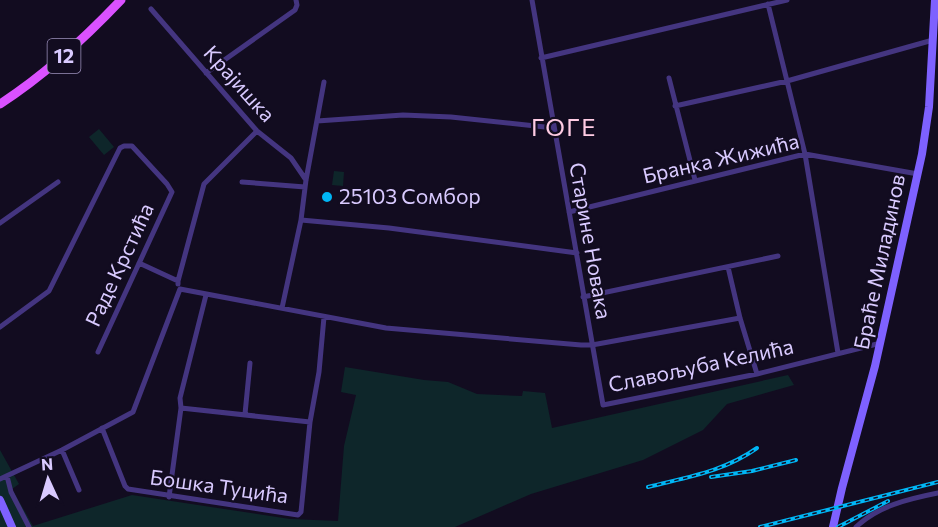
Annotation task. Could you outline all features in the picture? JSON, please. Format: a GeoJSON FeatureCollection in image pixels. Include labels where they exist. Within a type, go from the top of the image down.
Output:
{"type":"FeatureCollection","features":[{"type":"Feature","properties":{"kind":"main road","name":"12"},"geometry":{"type":"LineString","coordinates":[[0,104],[66,54],[121,0]]}},
{"type":"Feature","properties":{"kind":"main road","name":"Браће Миладинов"},"geometry":{"type":"LineString","coordinates":[[833,527],[835,512],[881,343],[933,107],[935,0]]}},
{"type":"Feature","properties":{"kind":"main road"},"geometry":{"type":"LineString","coordinates":[[0,500],[12,527]]}},
{"type":"Feature","properties":{"kind":"street"},"geometry":{"type":"LineString","coordinates":[[206,73],[297,7],[296,0]]}},
{"type":"Feature","properties":{"kind":"street","name":"Старине Новака"},"geometry":{"type":"LineString","coordinates":[[532,0],[592,345]]}},
{"type":"Feature","properties":{"kind":"street"},"geometry":{"type":"LineString","coordinates":[[744,0],[746,9]]}},
{"type":"Feature","properties":{"kind":"street"},"geometry":{"type":"LineString","coordinates":[[541,58],[787,0]]}},
{"type":"Feature","properties":{"kind":"street"},"geometry":{"type":"LineString","coordinates":[[768,4],[805,154],[838,353]]}},
{"type":"Feature","properties":{"kind":"street","name":"Крајишка"},"geometry":{"type":"LineString","coordinates":[[151,9],[257,131],[291,158],[306,180]]}},
{"type":"Feature","properties":{"kind":"street"},"geometry":{"type":"LineString","coordinates":[[675,106],[787,81],[933,40]]}},
{"type":"Feature","properties":{"kind":"street"},"geometry":{"type":"LineString","coordinates":[[669,78],[695,180]]}},
{"type":"Feature","properties":{"kind":"street"},"geometry":{"type":"LineString","coordinates":[[282,308],[301,220],[324,82]]}},
{"type":"Feature","properties":{"kind":"street"},"geometry":{"type":"LineString","coordinates":[[317,121],[403,115],[451,117],[554,128]]}},
{"type":"Feature","properties":{"kind":"street"},"geometry":{"type":"LineString","coordinates":[[0,479],[62,450],[133,412],[180,289],[178,281],[204,183],[257,131]]}},
{"type":"Feature","properties":{"kind":"street","name":"Раде Крстића"},"geometry":{"type":"LineString","coordinates":[[0,327],[50,291],[120,148],[132,146],[172,192],[98,352]]}},
{"type":"Feature","properties":{"kind":"street","name":"Бранка Жижића"},"geometry":{"type":"LineString","coordinates":[[569,212],[805,154],[918,174]]}},
{"type":"Feature","properties":{"kind":"street"},"geometry":{"type":"LineString","coordinates":[[0,223],[58,182]]}},
{"type":"Feature","properties":{"kind":"street"},"geometry":{"type":"LineString","coordinates":[[242,182],[305,187]]}},
{"type":"Feature","properties":{"kind":"street"},"geometry":{"type":"LineString","coordinates":[[301,220],[400,229],[577,253]]}},
{"type":"Feature","properties":{"kind":"street"},"geometry":{"type":"LineString","coordinates":[[583,297],[778,256]]}},
{"type":"Feature","properties":{"kind":"street"},"geometry":{"type":"LineString","coordinates":[[139,262],[178,281]]}},
{"type":"Feature","properties":{"kind":"street"},"geometry":{"type":"LineString","coordinates":[[728,267],[757,374]]}},
{"type":"Feature","properties":{"kind":"street"},"geometry":{"type":"LineString","coordinates":[[180,289],[386,328],[434,334],[592,345],[740,318]]}},
{"type":"Feature","properties":{"kind":"street"},"geometry":{"type":"LineString","coordinates":[[169,497],[181,408],[180,398],[206,295]]}},
{"type":"Feature","properties":{"kind":"street"},"geometry":{"type":"LineString","coordinates":[[181,408],[310,422],[319,372],[324,317]]}},
{"type":"Feature","properties":{"kind":"street","name":"Славољуба Келића"},"geometry":{"type":"LineString","coordinates":[[592,345],[603,405],[757,374],[881,343]]}},
{"type":"Feature","properties":{"kind":"street"},"geometry":{"type":"LineString","coordinates":[[245,414],[250,363]]}},
{"type":"Feature","properties":{"kind":"street","name":"Бошка Туцића"},"geometry":{"type":"LineString","coordinates":[[102,428],[125,486],[134,491],[294,515],[300,514],[310,422]]}},
{"type":"Feature","properties":{"kind":"street"},"geometry":{"type":"LineString","coordinates":[[62,450],[79,490]]}},
{"type":"Feature","properties":{"kind":"street"},"geometry":{"type":"LineString","coordinates":[[7,476],[11,492],[29,527]]}},
{"type":"Feature","properties":{"kind":"street"},"geometry":{"type":"LineString","coordinates":[[855,527],[883,509],[910,499],[938,493]]}},
{"type":"Feature","properties":{"kind":"green space"},"geometry":{"type":"Polygon","coordinates":[[[99,129],[114,147],[104,155],[89,137],[99,129]]]}},
{"type":"Feature","properties":{"kind":"green space"},"geometry":{"type":"Polygon","coordinates":[[[334,171],[344,172],[343,186],[332,185],[334,171]]]}},
{"type":"Feature","properties":{"kind":"green space"},"geometry":{"type":"Polygon","coordinates":[[[345,367],[448,382],[477,394],[522,396],[523,391],[545,393],[552,428],[788,375],[794,385],[727,404],[703,430],[643,460],[531,494],[455,527],[0,527],[0,450],[19,484],[12,489],[33,526],[132,495],[290,519],[338,521],[344,446],[356,395],[341,392],[345,367]]]}},
{"type":"Feature","properties":{"kind":"railway"},"geometry":{"type":"LineString","coordinates":[[648,487],[718,468],[757,448]]}},
{"type":"Feature","properties":{"kind":"railway"},"geometry":{"type":"LineString","coordinates":[[711,477],[752,471],[796,460]]}},
{"type":"Feature","properties":{"kind":"railway"},"geometry":{"type":"LineString","coordinates":[[760,527],[938,482]]}},
{"type":"Feature","properties":{"kind":"railway"},"geometry":{"type":"LineString","coordinates":[[838,527],[888,501]]}},
{"type":"Feature","properties":{"kind":"place","name":"25103 Сомбор"},"geometry":{"type":"Point","coordinates":[327,197]}},
{"type":"Feature","properties":{"kind":"district","name":"ГОГЕ"},"geometry":{"type":"Point","coordinates":[564,128]}}]}
